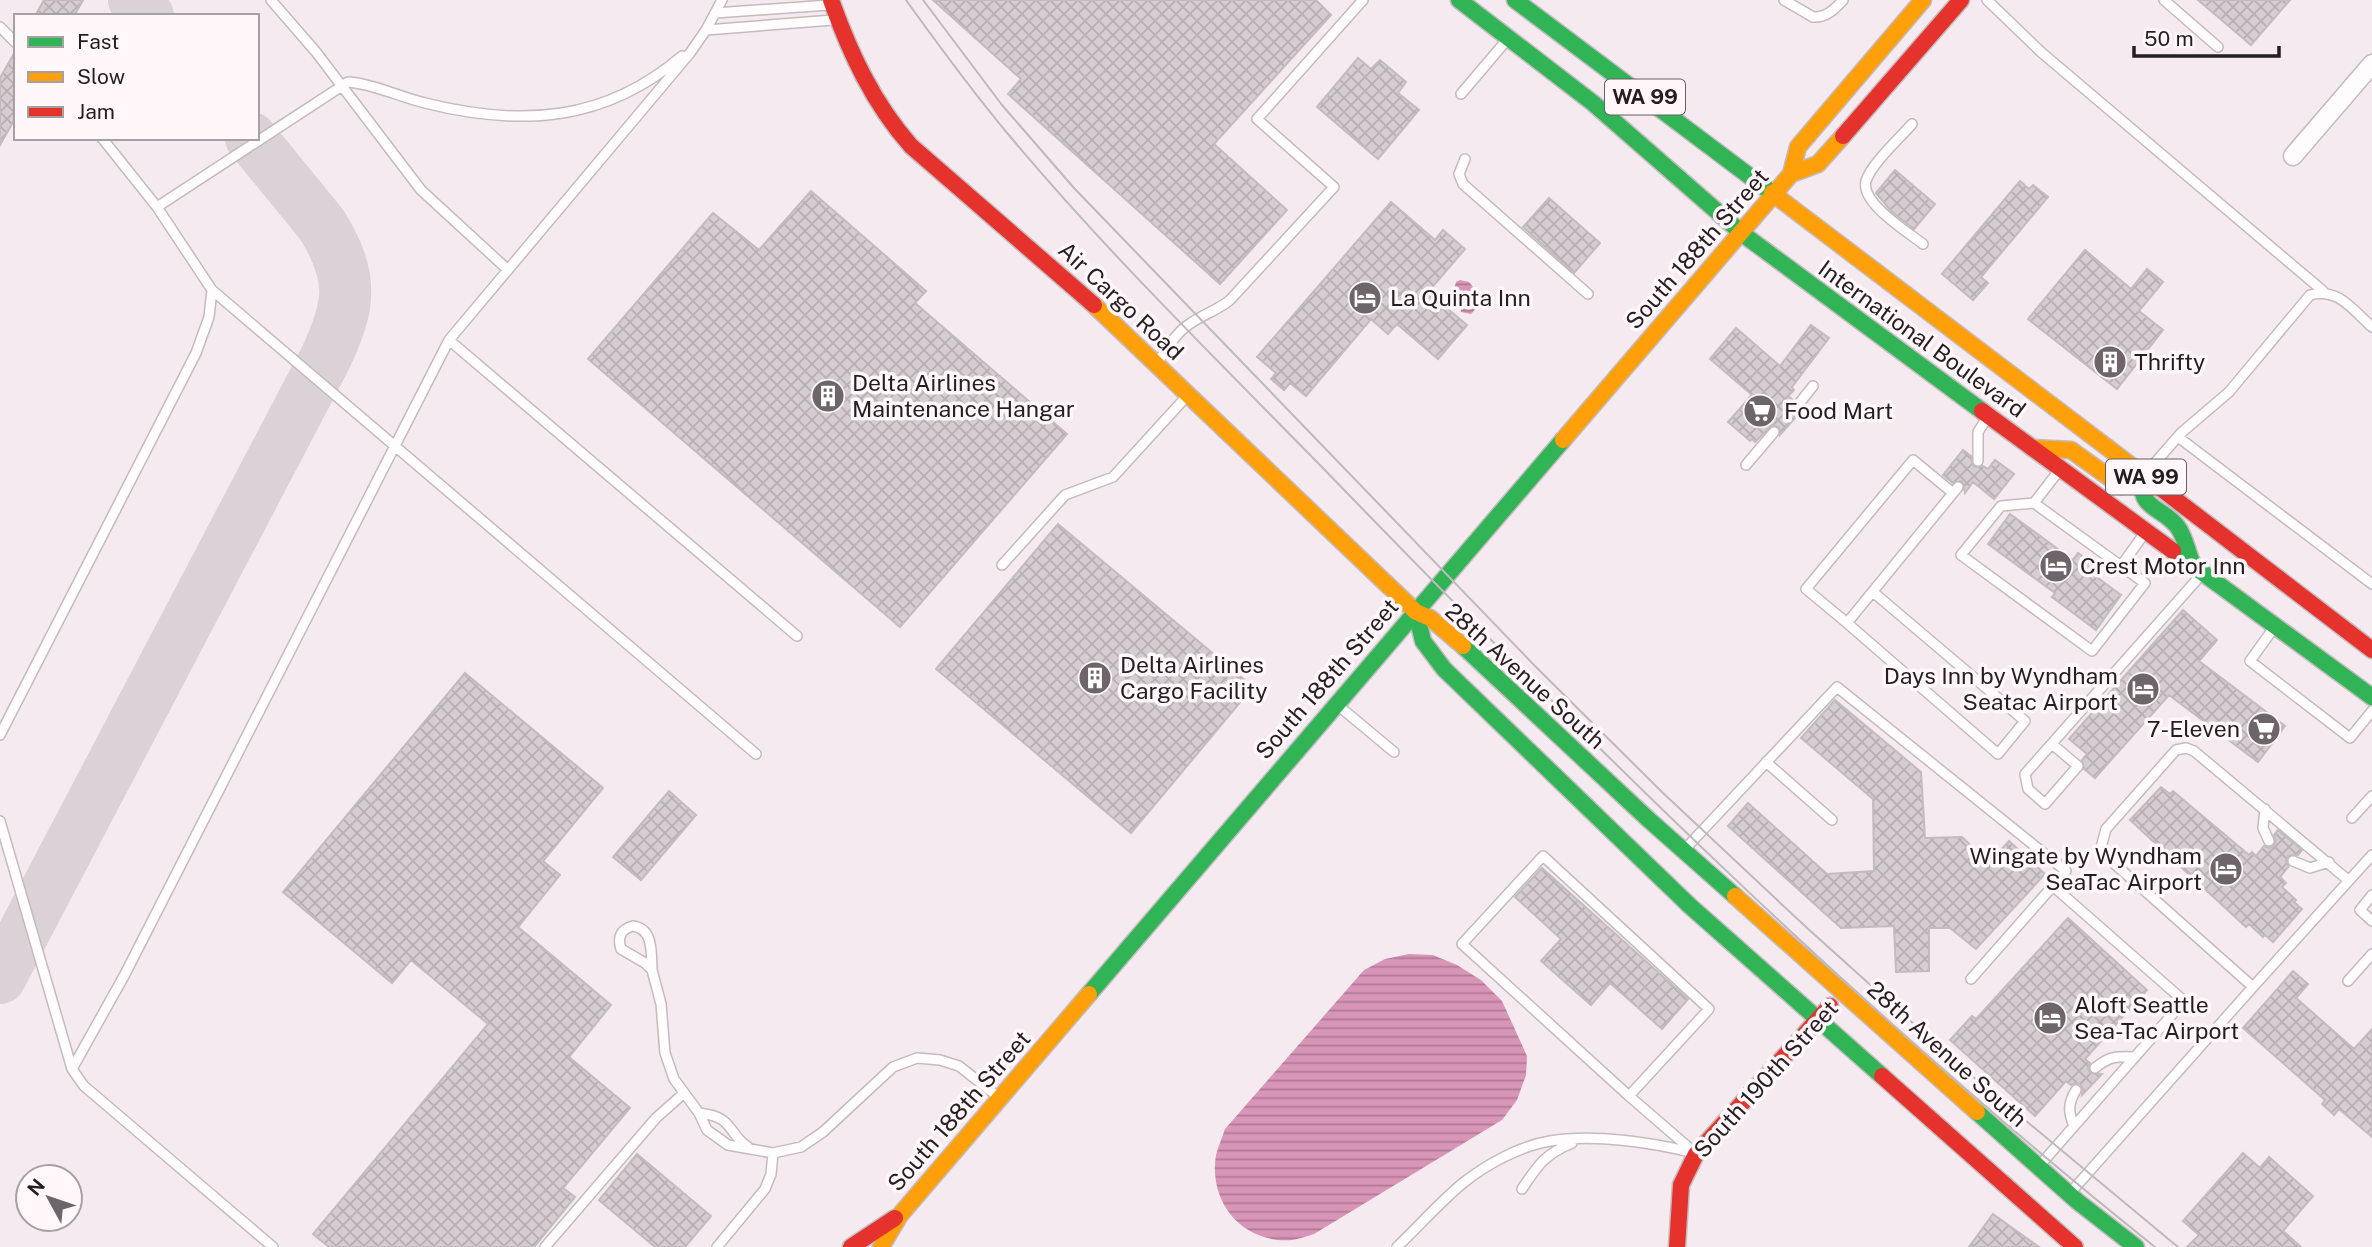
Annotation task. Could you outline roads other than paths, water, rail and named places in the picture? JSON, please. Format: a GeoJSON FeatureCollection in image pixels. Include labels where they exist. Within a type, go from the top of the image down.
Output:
{"type":"FeatureCollection","features":[{"type":"Feature","properties":{"kind":"main road","name":"International Boulevard"},"geometry":{"type":"LineString","coordinates":[[1459,0],[1510,37],[1633,137],[1741,232],[2372,697]]}},
{"type":"Feature","properties":{"kind":"main road","name":"International Boulevard"},"geometry":{"type":"LineString","coordinates":[[1515,0],[2372,650]]}},
{"type":"Feature","properties":{"kind":"main road","name":"South 188th Street"},"geometry":{"type":"LineString","coordinates":[[881,1247],[900,1215],[1791,174],[1798,147],[1923,0]]}},
{"type":"Feature","properties":{"kind":"main road","name":"South 188th Street"},"geometry":{"type":"LineString","coordinates":[[1791,174],[1818,163],[1961,0]]}},
{"type":"Feature","properties":{"kind":"main road","name":"Air Cargo Road"},"geometry":{"type":"LineString","coordinates":[[834,8],[872,93],[898,134],[1084,295],[1416,612]]}},
{"type":"Feature","properties":{"kind":"main road"},"geometry":{"type":"LineString","coordinates":[[2032,448],[2071,450],[2121,486],[2131,485],[2144,476]]}},
{"type":"Feature","properties":{"kind":"main road"},"geometry":{"type":"LineString","coordinates":[[2144,476],[2141,489],[2147,503],[2178,527],[2198,567]]}},
{"type":"Feature","properties":{"kind":"main road","name":"28th Avenue South"},"geometry":{"type":"LineString","coordinates":[[1416,612],[1443,628],[1684,850],[2070,1194],[2136,1247]]}},
{"type":"Feature","properties":{"kind":"main road","name":"28th Avenue South"},"geometry":{"type":"LineString","coordinates":[[1416,612],[1423,641],[1444,669],[1650,869],[2075,1247]]}},
{"type":"Feature","properties":{"kind":"main road","name":"South 190th Street"},"geometry":{"type":"LineString","coordinates":[[1677,1247],[1680,1237],[1680,1189],[1696,1154],[1843,992]]}},
{"type":"Feature","properties":{"kind":"main road","name":"South 188th Street"},"geometry":{"type":"LineString","coordinates":[[850,1247],[900,1215]]}},
{"type":"Feature","properties":{"kind":"street"},"geometry":{"type":"LineString","coordinates":[[2293,156],[2372,64]]}},
{"type":"Feature","properties":{"kind":"lane"},"geometry":{"type":"LineString","coordinates":[[271,0],[316,52],[421,190],[507,269]]}},
{"type":"Feature","properties":{"kind":"lane"},"geometry":{"type":"LineString","coordinates":[[72,1069],[124,976],[449,340],[682,63],[704,33],[722,0]]}},
{"type":"Feature","properties":{"kind":"lane"},"geometry":{"type":"LineString","coordinates":[[1157,364],[1183,329],[1230,300],[1334,187],[1257,119],[1363,0]]}},
{"type":"Feature","properties":{"kind":"lane"},"geometry":{"type":"LineString","coordinates":[[1784,0],[1818,18],[1835,9],[1843,0]]}},
{"type":"Feature","properties":{"kind":"lane"},"geometry":{"type":"LineString","coordinates":[[1987,0],[2042,52],[2323,291],[2338,296],[2372,327]]}},
{"type":"Feature","properties":{"kind":"lane"},"geometry":{"type":"LineString","coordinates":[[2164,0],[2218,47]]}},
{"type":"Feature","properties":{"kind":"lane"},"geometry":{"type":"LineString","coordinates":[[259,139],[340,85],[351,82],[423,103],[472,113],[531,117],[570,113],[625,95],[669,67],[704,33],[834,8]]}},
{"type":"Feature","properties":{"kind":"lane"},"geometry":{"type":"LineString","coordinates":[[715,13],[834,8]]}},
{"type":"Feature","properties":{"kind":"lane"},"geometry":{"type":"LineString","coordinates":[[0,27],[14,41]]}},
{"type":"Feature","properties":{"kind":"lane"},"geometry":{"type":"LineString","coordinates":[[1461,94],[1510,37]]}},
{"type":"Feature","properties":{"kind":"lane"},"geometry":{"type":"LineString","coordinates":[[1912,124],[1870,173],[1866,194],[1876,206],[1923,244]]}},
{"type":"Feature","properties":{"kind":"lane"},"geometry":{"type":"LineString","coordinates":[[104,140],[157,206],[212,290],[756,754]]}},
{"type":"Feature","properties":{"kind":"lane"},"geometry":{"type":"LineString","coordinates":[[157,206],[257,140]]}},
{"type":"Feature","properties":{"kind":"lane"},"geometry":{"type":"LineString","coordinates":[[1465,159],[1459,174],[1463,184],[1588,294]]}},
{"type":"Feature","properties":{"kind":"lane"},"geometry":{"type":"LineString","coordinates":[[0,735],[196,353],[209,317],[212,290]]}},
{"type":"Feature","properties":{"kind":"lane"},"geometry":{"type":"LineString","coordinates":[[2144,476],[2178,437],[2229,392],[2310,295],[2323,291]]}},
{"type":"Feature","properties":{"kind":"lane"},"geometry":{"type":"LineString","coordinates":[[449,340],[797,636]]}},
{"type":"Feature","properties":{"kind":"lane"},"geometry":{"type":"LineString","coordinates":[[1798,405],[1813,386]]}},
{"type":"Feature","properties":{"kind":"lane"},"geometry":{"type":"LineString","coordinates":[[1002,565],[1065,495],[1113,477],[1188,395]]}},
{"type":"Feature","properties":{"kind":"lane"},"geometry":{"type":"LineString","coordinates":[[1978,461],[1978,432],[1988,416]]}},
{"type":"Feature","properties":{"kind":"lane"},"geometry":{"type":"LineString","coordinates":[[1746,465],[1774,432]]}},
{"type":"Feature","properties":{"kind":"lane"},"geometry":{"type":"LineString","coordinates":[[2178,437],[2372,584]]}},
{"type":"Feature","properties":{"kind":"lane"},"geometry":{"type":"LineString","coordinates":[[1847,623],[1955,490],[1913,460],[1806,589],[1998,754],[2025,721],[1873,592]]}},
{"type":"Feature","properties":{"kind":"lane"},"geometry":{"type":"LineString","coordinates":[[2034,503],[2060,468]]}},
{"type":"Feature","properties":{"kind":"lane"},"geometry":{"type":"LineString","coordinates":[[2034,503],[2145,583],[2092,650],[1961,555],[2001,506],[2034,503]]}},
{"type":"Feature","properties":{"kind":"lane"},"geometry":{"type":"LineString","coordinates":[[2121,566],[2146,530]]}},
{"type":"Feature","properties":{"kind":"lane"},"geometry":{"type":"LineString","coordinates":[[2052,744],[2078,766],[2045,804],[2028,789],[2025,774],[2198,567]]}},
{"type":"Feature","properties":{"kind":"lane"},"geometry":{"type":"LineString","coordinates":[[2276,625],[2250,661],[2350,738],[2372,711]]}},
{"type":"Feature","properties":{"kind":"lane"},"geometry":{"type":"LineString","coordinates":[[1684,850],[1837,687],[2066,871],[1971,979]]}},
{"type":"Feature","properties":{"kind":"lane"},"geometry":{"type":"LineString","coordinates":[[1336,704],[1394,752]]}},
{"type":"Feature","properties":{"kind":"lane"},"geometry":{"type":"LineString","coordinates":[[2253,987],[2100,851],[2106,829],[2176,750],[2186,748],[2194,751],[2348,880]]}},
{"type":"Feature","properties":{"kind":"lane"},"geometry":{"type":"LineString","coordinates":[[1766,762],[1832,820]]}},
{"type":"Feature","properties":{"kind":"lane"},"geometry":{"type":"LineString","coordinates":[[2352,818],[2372,796]]}},
{"type":"Feature","properties":{"kind":"lane"},"geometry":{"type":"LineString","coordinates":[[2265,809],[2263,828],[2269,841]]}},
{"type":"Feature","properties":{"kind":"lane"},"geometry":{"type":"LineString","coordinates":[[0,821],[72,1069],[85,1086],[273,1247]]}},
{"type":"Feature","properties":{"kind":"lane"},"geometry":{"type":"LineString","coordinates":[[2070,1194],[2372,855]]}},
{"type":"Feature","properties":{"kind":"lane"},"geometry":{"type":"LineString","coordinates":[[1629,1096],[1709,1009],[1543,856],[1462,944],[1629,1096],[1696,1154]]}},
{"type":"Feature","properties":{"kind":"lane"},"geometry":{"type":"LineString","coordinates":[[2293,861],[2310,868],[2329,862]]}},
{"type":"Feature","properties":{"kind":"lane"},"geometry":{"type":"LineString","coordinates":[[2039,1166],[2184,1001],[2053,886]]}},
{"type":"Feature","properties":{"kind":"lane"},"geometry":{"type":"LineString","coordinates":[[2372,895],[2360,910],[2372,921]]}},
{"type":"Feature","properties":{"kind":"lane"},"geometry":{"type":"LineString","coordinates":[[652,970],[621,948],[619,938],[624,929],[638,926],[646,932],[661,1004],[665,1053],[674,1079],[699,1113],[705,1128],[719,1140],[773,1153],[793,1150],[812,1141],[893,1067],[917,1058],[929,1057],[958,1066],[1001,1099]]}},
{"type":"Feature","properties":{"kind":"lane"},"geometry":{"type":"LineString","coordinates":[[2348,981],[2372,954]]}},
{"type":"Feature","properties":{"kind":"lane"},"geometry":{"type":"LineString","coordinates":[[2095,1068],[2105,1059],[2116,1056],[2135,1057]]}},
{"type":"Feature","properties":{"kind":"lane"},"geometry":{"type":"LineString","coordinates":[[2074,1126],[2069,1114],[2070,1100],[2076,1090]]}},
{"type":"Feature","properties":{"kind":"lane"},"geometry":{"type":"LineString","coordinates":[[545,1247],[656,1118],[683,1094]]}},
{"type":"Feature","properties":{"kind":"lane"},"geometry":{"type":"LineString","coordinates":[[699,1113],[718,1117],[731,1127],[742,1143],[753,1150]]}},
{"type":"Feature","properties":{"kind":"lane"},"geometry":{"type":"LineString","coordinates":[[1397,1247],[1464,1183],[1508,1155],[1549,1141],[1605,1139],[1656,1143],[1696,1154]]}},
{"type":"Feature","properties":{"kind":"lane"},"geometry":{"type":"LineString","coordinates":[[1522,1188],[1542,1160],[1556,1150],[1580,1140]]}},
{"type":"Feature","properties":{"kind":"lane"},"geometry":{"type":"LineString","coordinates":[[717,1247],[765,1189],[771,1174],[773,1153]]}},
{"type":"Feature","properties":{"kind":"tram line"},"geometry":{"type":"LineString","coordinates":[[906,0],[995,118],[1090,227],[1543,693],[1741,885],[1842,978],[1944,1070],[2155,1247]]}},
{"type":"Feature","properties":{"kind":"tram line"},"geometry":{"type":"LineString","coordinates":[[923,0],[1002,105],[1074,188],[1535,666],[1663,793],[1806,927],[1966,1071],[2178,1247]]}},
{"type":"Feature","properties":{"kind":"place","name":"La Quinta Inn"},"geometry":{"type":"Point","coordinates":[1365,298]}},
{"type":"Feature","properties":{"kind":"place","name":"Thrifty"},"geometry":{"type":"Point","coordinates":[2110,362]}},
{"type":"Feature","properties":{"kind":"place","name":"Delta Airlines Maintenance Hangar"},"geometry":{"type":"Point","coordinates":[828,396]}},
{"type":"Feature","properties":{"kind":"place","name":"Food Mart"},"geometry":{"type":"Point","coordinates":[1760,411]}},
{"type":"Feature","properties":{"kind":"place","name":"Crest Motor Inn"},"geometry":{"type":"Point","coordinates":[2056,566]}},
{"type":"Feature","properties":{"kind":"place","name":"Delta Airlines Cargo Facility"},"geometry":{"type":"Point","coordinates":[1095,678]}},
{"type":"Feature","properties":{"kind":"place","name":"Days Inn by Wyndham Seatac Airport"},"geometry":{"type":"Point","coordinates":[2143,689]}},
{"type":"Feature","properties":{"kind":"place","name":"7-Eleven"},"geometry":{"type":"Point","coordinates":[2264,729]}},
{"type":"Feature","properties":{"kind":"place","name":"Wingate by Wyndham SeaTac Airport"},"geometry":{"type":"Point","coordinates":[2226,869]}},
{"type":"Feature","properties":{"kind":"place","name":"Aloft Seattle Sea-Tac Airport"},"geometry":{"type":"Point","coordinates":[2050,1018]}}]}
